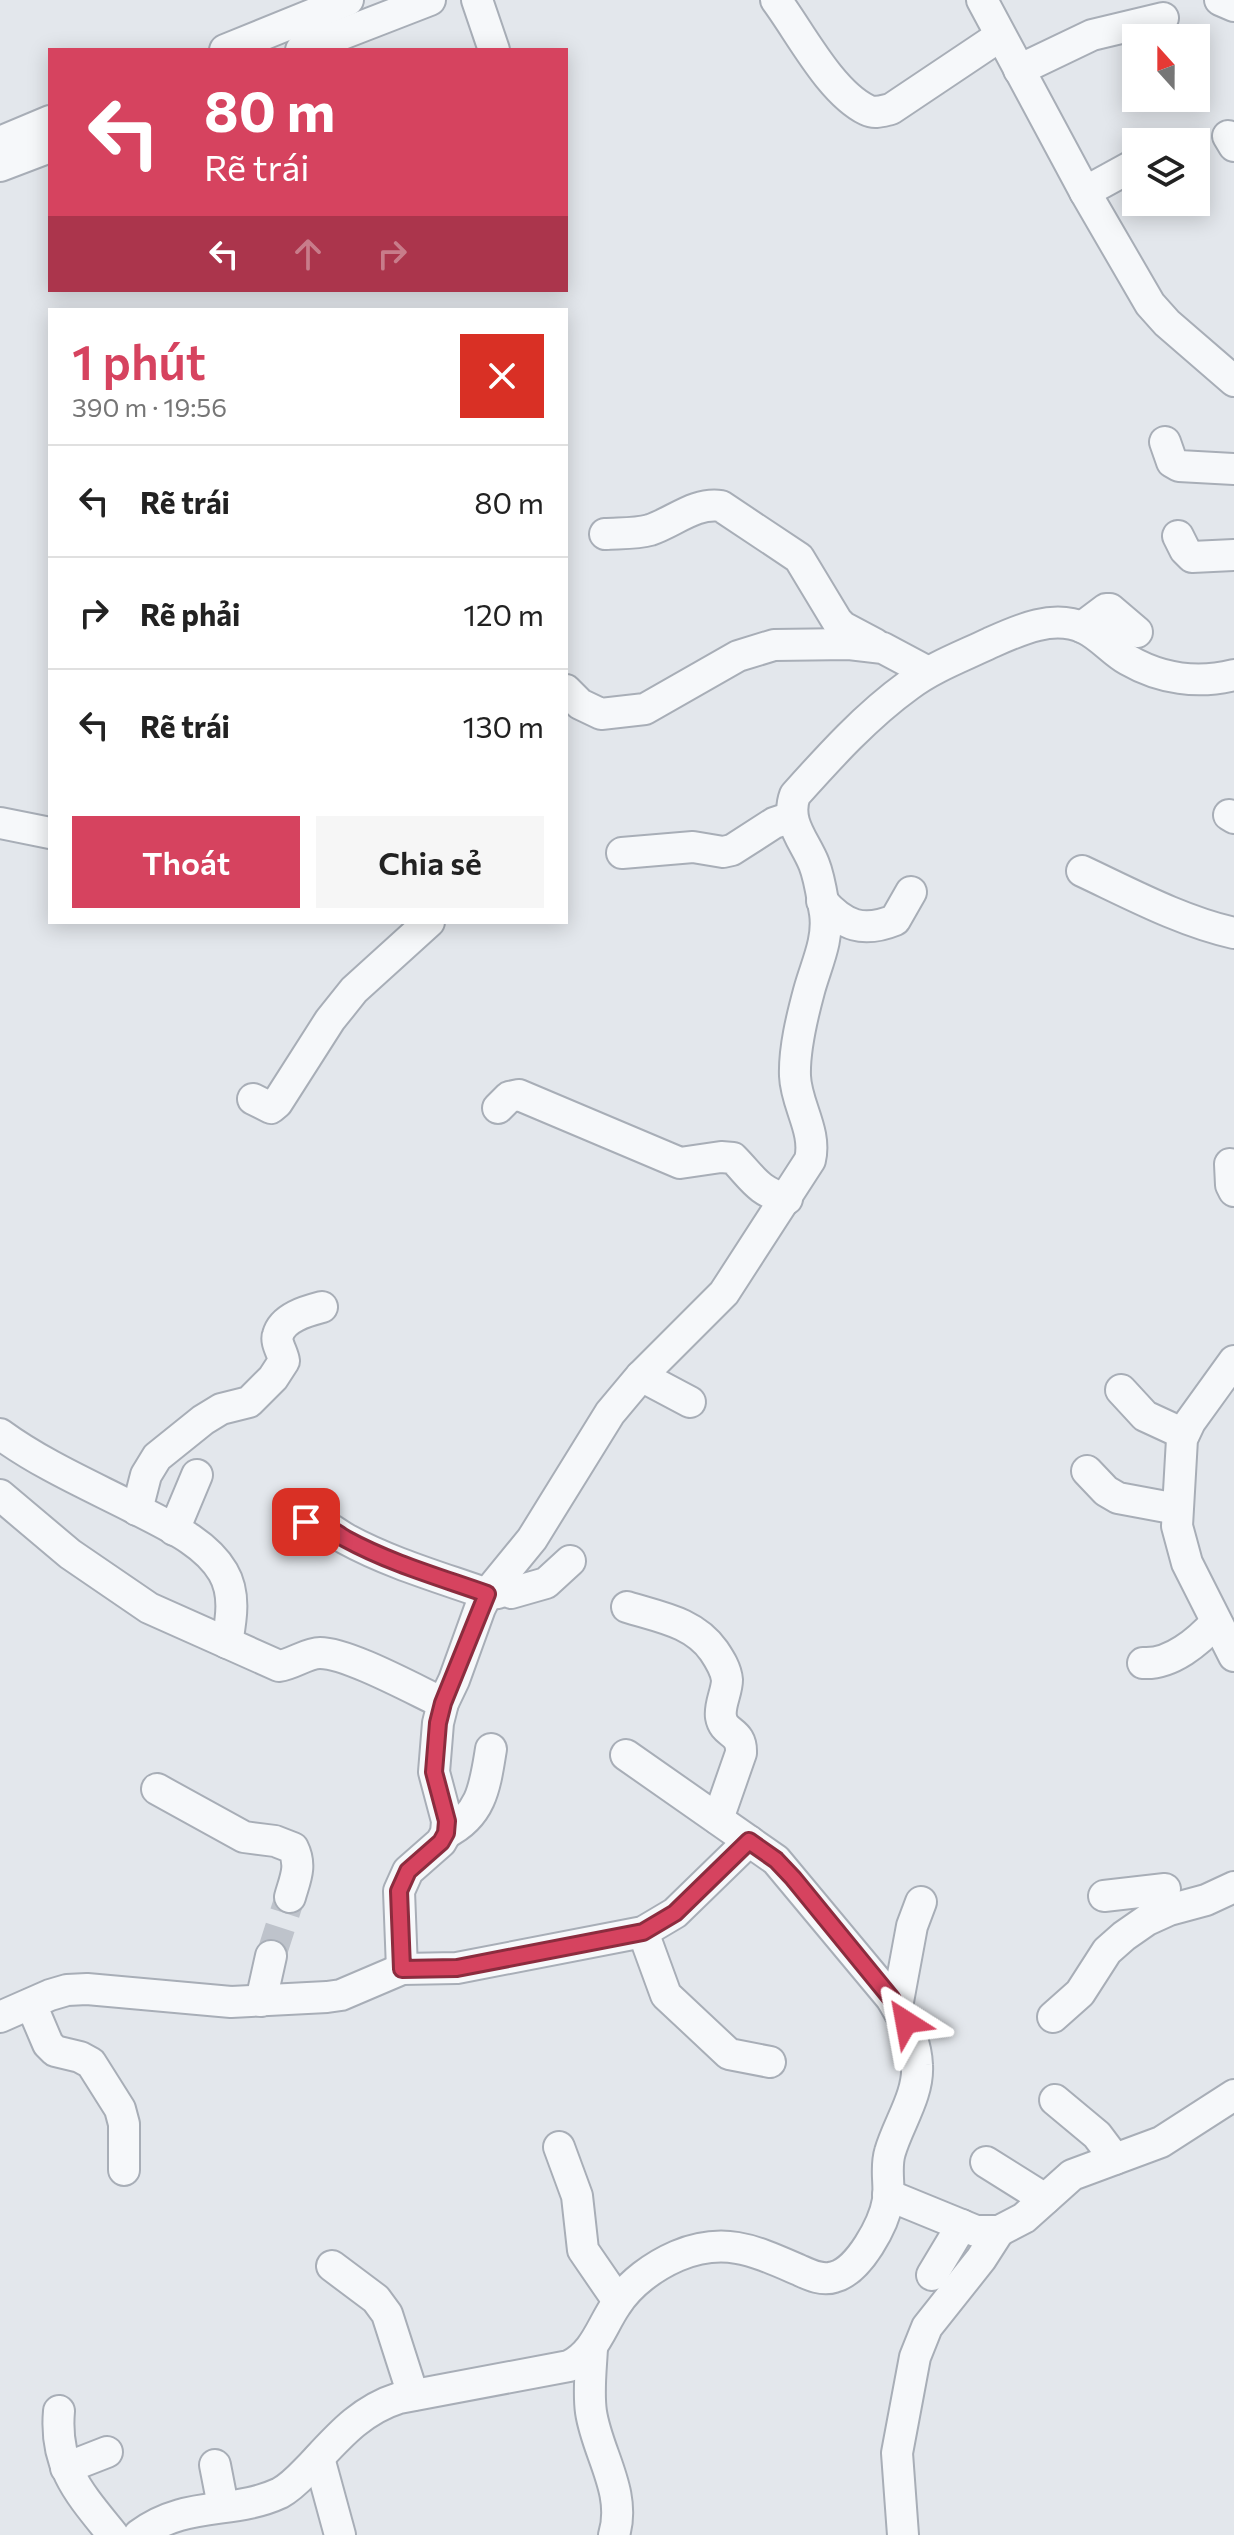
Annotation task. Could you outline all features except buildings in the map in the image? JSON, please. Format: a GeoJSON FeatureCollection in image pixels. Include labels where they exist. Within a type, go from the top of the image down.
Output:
{"type":"FeatureCollection","features":[{"type":"Feature","properties":{"kind":"street"},"geometry":{"type":"LineString","coordinates":[[230,48],[348,0]]}},
{"type":"Feature","properties":{"kind":"street"},"geometry":{"type":"LineString","coordinates":[[306,48],[430,0]]}},
{"type":"Feature","properties":{"kind":"street"},"geometry":{"type":"LineString","coordinates":[[477,0],[493,48]]}},
{"type":"Feature","properties":{"kind":"street"},"geometry":{"type":"LineString","coordinates":[[776,0],[834,82],[866,109],[877,113],[891,109],[1000,36]]}},
{"type":"Feature","properties":{"kind":"street"},"geometry":{"type":"LineString","coordinates":[[982,0],[1085,192],[1150,304],[1167,323],[1234,381]]}},
{"type":"Feature","properties":{"kind":"street"},"geometry":{"type":"LineString","coordinates":[[1220,0],[1234,6]]}},
{"type":"Feature","properties":{"kind":"street"},"geometry":{"type":"LineString","coordinates":[[1019,70],[1092,35],[1163,18]]}},
{"type":"Feature","properties":{"kind":"street"},"geometry":{"type":"LineString","coordinates":[[0,142],[48,122]]}},
{"type":"Feature","properties":{"kind":"street"},"geometry":{"type":"LineString","coordinates":[[0,166],[48,148]]}},
{"type":"Feature","properties":{"kind":"street"},"geometry":{"type":"LineString","coordinates":[[1085,192],[1122,172]]}},
{"type":"Feature","properties":{"kind":"street"},"geometry":{"type":"LineString","coordinates":[[1165,442],[1172,462],[1179,466],[1234,469]]}},
{"type":"Feature","properties":{"kind":"street"},"geometry":{"type":"LineString","coordinates":[[605,534],[647,531],[710,504],[721,506],[799,558],[843,627],[928,672]]}},
{"type":"Feature","properties":{"kind":"street"},"geometry":{"type":"LineString","coordinates":[[1178,536],[1192,557],[1234,555]]}},
{"type":"Feature","properties":{"kind":"street"},"geometry":{"type":"LineString","coordinates":[[1082,627],[1110,609],[1137,632]]}},
{"type":"Feature","properties":{"kind":"street"},"geometry":{"type":"LineString","coordinates":[[402,1969],[399,1891],[402,1881],[446,1833],[447,1821],[434,1772],[443,1703],[499,1593],[610,1413],[641,1376],[724,1293],[810,1160],[813,1148],[795,1075],[808,994],[824,942],[825,917],[814,863],[792,817],[795,795],[842,743],[909,685],[928,672],[1016,631],[1060,622],[1082,627],[1126,660],[1142,667],[1190,681],[1234,675]]}},
{"type":"Feature","properties":{"kind":"street"},"geometry":{"type":"LineString","coordinates":[[568,692],[580,704],[601,714],[624,712],[645,709],[738,656],[774,645],[849,644],[883,648]]}},
{"type":"Feature","properties":{"kind":"street"},"geometry":{"type":"LineString","coordinates":[[622,853],[693,847],[723,852],[732,850],[774,823],[792,817]]}},
{"type":"Feature","properties":{"kind":"street"},"geometry":{"type":"LineString","coordinates":[[0,823],[48,833]]}},
{"type":"Feature","properties":{"kind":"street"},"geometry":{"type":"LineString","coordinates":[[1082,871],[1210,928],[1234,933]]}},
{"type":"Feature","properties":{"kind":"street"},"geometry":{"type":"LineString","coordinates":[[822,901],[841,921],[872,926],[895,920],[911,892]]}},
{"type":"Feature","properties":{"kind":"street"},"geometry":{"type":"LineString","coordinates":[[253,1099],[271,1108],[277,1103],[330,1020],[354,990],[427,924]]}},
{"type":"Feature","properties":{"kind":"street"},"geometry":{"type":"LineString","coordinates":[[498,1108],[509,1097],[519,1095],[680,1163],[733,1158],[755,1184],[773,1196],[787,1199]]}},
{"type":"Feature","properties":{"kind":"street"},"geometry":{"type":"LineString","coordinates":[[137,1510],[146,1475],[157,1457],[221,1409],[249,1402],[257,1396],[284,1361],[278,1333],[296,1315],[322,1307]]}},
{"type":"Feature","properties":{"kind":"street"},"geometry":{"type":"LineString","coordinates":[[1234,1361],[1184,1434],[1177,1509],[1180,1545],[1234,1656]]}},
{"type":"Feature","properties":{"kind":"street"},"geometry":{"type":"LineString","coordinates":[[641,1376],[690,1402]]}},
{"type":"Feature","properties":{"kind":"street"},"geometry":{"type":"LineString","coordinates":[[1121,1390],[1145,1416],[1184,1434]]}},
{"type":"Feature","properties":{"kind":"street"},"geometry":{"type":"LineString","coordinates":[[0,1434],[23,1450],[200,1546],[223,1570],[230,1588],[232,1612],[227,1643]]}},
{"type":"Feature","properties":{"kind":"street"},"geometry":{"type":"LineString","coordinates":[[1087,1471],[1106,1491],[1118,1498],[1177,1509]]}},
{"type":"Feature","properties":{"kind":"street"},"geometry":{"type":"LineString","coordinates":[[174,1530],[197,1475]]}},
{"type":"Feature","properties":{"kind":"street"},"geometry":{"type":"LineString","coordinates":[[0,1495],[70,1554],[149,1608],[279,1666],[317,1653],[329,1654],[366,1667],[443,1703]]}},
{"type":"Feature","properties":{"kind":"street"},"geometry":{"type":"LineString","coordinates":[[306,1522],[322,1524],[393,1561],[499,1593],[546,1583],[570,1561]]}},
{"type":"Feature","properties":{"kind":"street"},"geometry":{"type":"LineString","coordinates":[[627,1607],[692,1628],[706,1640],[720,1660],[727,1683],[720,1715],[723,1723],[738,1736],[741,1753],[718,1819]]}},
{"type":"Feature","properties":{"kind":"street"},"geometry":{"type":"LineString","coordinates":[[1143,1663],[1160,1661],[1191,1645],[1216,1622]]}},
{"type":"Feature","properties":{"kind":"street"},"geometry":{"type":"LineString","coordinates":[[446,1833],[470,1818],[477,1806],[491,1749]]}},
{"type":"Feature","properties":{"kind":"street"},"geometry":{"type":"LineString","coordinates":[[139,2535],[159,2521],[179,2514],[278,2493],[294,2484],[356,2419],[377,2405],[413,2395],[569,2366],[583,2359],[618,2301],[643,2275],[677,2256],[713,2245],[747,2248],[817,2278],[834,2278],[849,2270],[862,2257],[886,2210],[890,2152],[914,2090],[918,2069],[915,2047],[906,2022],[776,1860],[626,1755]]}},
{"type":"Feature","properties":{"kind":"street"},"geometry":{"type":"LineString","coordinates":[[157,1789],[244,1837],[275,1841],[293,1848],[299,1867],[290,1897]]}},
{"type":"Feature","properties":{"kind":"street"},"geometry":{"type":"LineString","coordinates":[[0,2017],[67,1990],[87,1989],[231,2002],[341,1995],[402,1969],[457,1968],[643,1932],[675,1913],[749,1841]]}},
{"type":"Feature","properties":{"kind":"street"},"geometry":{"type":"LineString","coordinates":[[1104,1896],[1171,1890],[1222,1892]]}},
{"type":"Feature","properties":{"kind":"street"},"geometry":{"type":"LineString","coordinates":[[1053,2017],[1080,1993],[1107,1951],[1124,1936],[1169,1910],[1222,1892]]}},
{"type":"Feature","properties":{"kind":"street"},"geometry":{"type":"LineString","coordinates":[[897,2007],[912,1926],[921,1902]]}},
{"type":"Feature","properties":{"kind":"street"},"geometry":{"type":"LineString","coordinates":[[643,1932],[666,1995],[729,2054],[770,2062]]}},
{"type":"Feature","properties":{"kind":"street"},"geometry":{"type":"LineString","coordinates":[[261,2001],[271,1956]]}},
{"type":"Feature","properties":{"kind":"street"},"geometry":{"type":"LineString","coordinates":[[31,2004],[48,2044],[55,2051],[91,2063],[120,2109],[124,2124],[124,2170]]}},
{"type":"Feature","properties":{"kind":"street"},"geometry":{"type":"LineString","coordinates":[[888,2195],[976,2231],[999,2231],[1024,2218],[1072,2175],[1161,2142],[1234,2095]]}},
{"type":"Feature","properties":{"kind":"street"},"geometry":{"type":"LineString","coordinates":[[1055,2100],[1097,2135],[1115,2159]]}},
{"type":"Feature","properties":{"kind":"street"},"geometry":{"type":"LineString","coordinates":[[559,2147],[577,2196],[583,2250],[618,2301]]}},
{"type":"Feature","properties":{"kind":"street"},"geometry":{"type":"LineString","coordinates":[[986,2162],[1045,2199]]}},
{"type":"Feature","properties":{"kind":"street"},"geometry":{"type":"LineString","coordinates":[[932,2275],[962,2225]]}},
{"type":"Feature","properties":{"kind":"street"},"geometry":{"type":"LineString","coordinates":[[903,2535],[897,2453],[915,2357],[927,2327],[999,2231]]}},
{"type":"Feature","properties":{"kind":"street"},"geometry":{"type":"LineString","coordinates":[[332,2266],[376,2299],[387,2314],[413,2395]]}},
{"type":"Feature","properties":{"kind":"street"},"geometry":{"type":"LineString","coordinates":[[592,2348],[591,2413],[616,2498],[618,2512],[614,2535]]}},
{"type":"Feature","properties":{"kind":"street"},"geometry":{"type":"LineString","coordinates":[[59,2411],[57,2433],[66,2468],[84,2498],[113,2535]]}},
{"type":"Feature","properties":{"kind":"street"},"geometry":{"type":"LineString","coordinates":[[66,2468],[107,2452]]}},
{"type":"Feature","properties":{"kind":"street"},"geometry":{"type":"LineString","coordinates":[[319,2458],[340,2535]]}},
{"type":"Feature","properties":{"kind":"street"},"geometry":{"type":"LineString","coordinates":[[215,2465],[223,2506]]}},
{"type":"Feature","properties":{"kind":"tunnel"},"geometry":{"type":"LineString","coordinates":[[271,1956],[290,1897]]}},
{"type":"Feature","properties":{"kind":"route"},"geometry":{"type":"LineString","coordinates":[[306,1522],[322,1524],[393,1561],[487,1594],[443,1703],[438,1723],[434,1772],[447,1821],[446,1833],[441,1842],[408,1871],[399,1891],[402,1969],[457,1968],[643,1932],[675,1913],[749,1841],[776,1860],[793,1878],[891,1998],[906,2022]]}}]}
